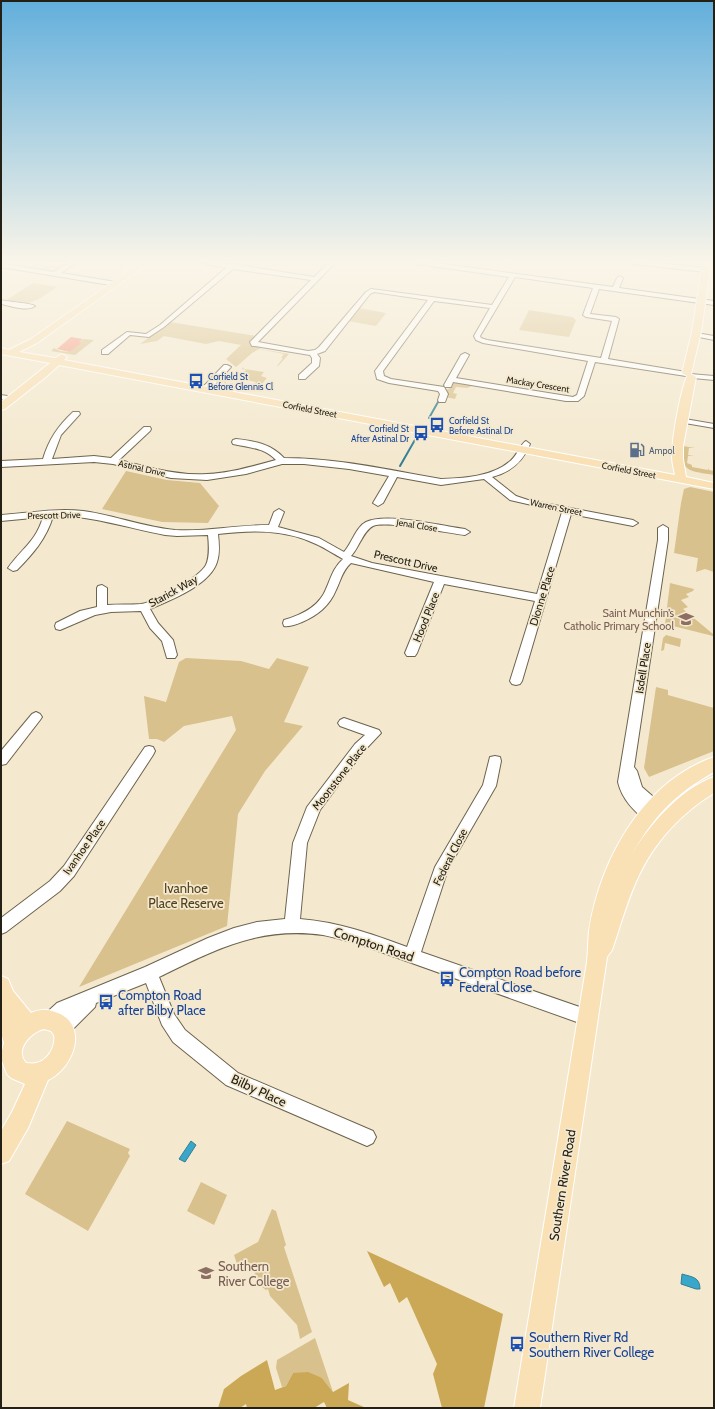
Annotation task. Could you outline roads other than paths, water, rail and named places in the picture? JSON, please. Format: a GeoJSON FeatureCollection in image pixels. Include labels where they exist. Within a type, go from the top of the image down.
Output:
{"type":"FeatureCollection","features":[{"type":"Feature","properties":{"kind":"main road"},"geometry":{"type":"LineString","coordinates":[[18,351],[53,328]]}},
{"type":"Feature","properties":{"kind":"main road"},"geometry":{"type":"LineString","coordinates":[[680,476],[677,457],[697,328]]}},
{"type":"Feature","properties":{"kind":"main road","name":"Corfield Street"},"geometry":{"type":"LineString","coordinates":[[1,345],[18,351]]}},
{"type":"Feature","properties":{"kind":"main road","name":"Corfield Street"},"geometry":{"type":"LineString","coordinates":[[1,350],[18,351],[667,473],[714,486]]}},
{"type":"Feature","properties":{"kind":"main road"},"geometry":{"type":"LineString","coordinates":[[1,407],[6,398],[63,360]]}},
{"type":"Feature","properties":{"kind":"main road"},"geometry":{"type":"LineString","coordinates":[[667,473],[677,457]]}},
{"type":"Feature","properties":{"kind":"main road","name":"Corfield Street"},"geometry":{"type":"LineString","coordinates":[[680,476],[714,478]]}},
{"type":"Feature","properties":{"kind":"main road","name":"Southern River Road"},"geometry":{"type":"LineString","coordinates":[[526,1408],[598,962],[599,929],[614,872],[625,847],[650,810],[682,782],[714,764]]}},
{"type":"Feature","properties":{"kind":"main road","name":"Southern River Road"},"geometry":{"type":"LineString","coordinates":[[598,962],[634,867],[650,840],[664,822],[700,792],[714,784]]}},
{"type":"Feature","properties":{"kind":"main road"},"geometry":{"type":"LineString","coordinates":[[4,992],[28,1025]]}},
{"type":"Feature","properties":{"kind":"main road"},"geometry":{"type":"LineString","coordinates":[[4,992],[7,1018],[14,1042]]}},
{"type":"Feature","properties":{"kind":"main road"},"geometry":{"type":"LineString","coordinates":[[40,1020],[56,1024],[65,1035],[65,1044],[62,1052],[50,1068],[33,1073],[19,1071],[14,1065],[12,1058],[14,1042],[28,1025],[40,1020]]}},
{"type":"Feature","properties":{"kind":"main road"},"geometry":{"type":"LineString","coordinates":[[1,1153],[20,1120],[33,1073]]}},
{"type":"Feature","properties":{"kind":"street"},"geometry":{"type":"LineString","coordinates":[[105,352],[129,333],[147,336],[158,328]]}},
{"type":"Feature","properties":{"kind":"street"},"geometry":{"type":"LineString","coordinates":[[268,328],[254,342],[258,345],[312,353],[322,348],[340,328]]}},
{"type":"Feature","properties":{"kind":"street"},"geometry":{"type":"LineString","coordinates":[[410,328],[379,371],[380,377],[389,381],[441,389],[448,385],[452,380],[465,355]]}},
{"type":"Feature","properties":{"kind":"street"},"geometry":{"type":"LineString","coordinates":[[483,328],[478,339],[485,342],[660,369],[689,376],[714,378]]}},
{"type":"Feature","properties":{"kind":"street"},"geometry":{"type":"LineString","coordinates":[[604,360],[613,328]]}},
{"type":"Feature","properties":{"kind":"street"},"geometry":{"type":"LineString","coordinates":[[696,335],[714,338]]}},
{"type":"Feature","properties":{"kind":"street"},"geometry":{"type":"LineString","coordinates":[[302,377],[316,364],[316,358],[312,353]]}},
{"type":"Feature","properties":{"kind":"street","name":"Mackay Crescent"},"geometry":{"type":"LineString","coordinates":[[452,380],[566,399],[576,399],[580,396],[593,358]]}},
{"type":"Feature","properties":{"kind":"street"},"geometry":{"type":"LineString","coordinates":[[208,387],[227,367]]}},
{"type":"Feature","properties":{"kind":"street"},"geometry":{"type":"LineString","coordinates":[[441,389],[444,394],[442,400]]}},
{"type":"Feature","properties":{"kind":"street"},"geometry":{"type":"LineString","coordinates":[[47,461],[53,438],[76,414]]}},
{"type":"Feature","properties":{"kind":"street"},"geometry":{"type":"LineString","coordinates":[[682,420],[714,426]]}},
{"type":"Feature","properties":{"kind":"street"},"geometry":{"type":"LineString","coordinates":[[113,461],[147,429]]}},
{"type":"Feature","properties":{"kind":"street"},"geometry":{"type":"LineString","coordinates":[[236,442],[264,447],[274,452],[282,462]]}},
{"type":"Feature","properties":{"kind":"street","name":"Astinal Drive"},"geometry":{"type":"LineString","coordinates":[[1,464],[81,459],[113,461],[170,475],[200,477],[246,471],[282,462],[304,461],[349,466],[441,482],[485,476],[511,465],[519,458],[525,447]]}},
{"type":"Feature","properties":{"kind":"street"},"geometry":{"type":"LineString","coordinates":[[378,503],[394,474]]}},
{"type":"Feature","properties":{"kind":"street","name":"Warren Street"},"geometry":{"type":"LineString","coordinates":[[485,476],[514,498],[633,523]]}},
{"type":"Feature","properties":{"kind":"street","name":"Dionne Place"},"geometry":{"type":"LineString","coordinates":[[516,681],[567,510]]}},
{"type":"Feature","properties":{"kind":"street"},"geometry":{"type":"LineString","coordinates":[[272,529],[279,512]]}},
{"type":"Feature","properties":{"kind":"street"},"geometry":{"type":"LineString","coordinates":[[13,568],[36,541],[49,514]]}},
{"type":"Feature","properties":{"kind":"street","name":"Prescott Drive"},"geometry":{"type":"LineString","coordinates":[[1,518],[49,514],[80,514],[101,517],[156,531],[199,533],[244,528],[272,529],[304,536],[365,564],[440,580],[502,590],[541,600]]}},
{"type":"Feature","properties":{"kind":"street","name":"Jenal Close"},"geometry":{"type":"LineString","coordinates":[[347,557],[364,529],[370,523],[394,521],[465,532]]}},
{"type":"Feature","properties":{"kind":"street","name":"Isdell Place"},"geometry":{"type":"LineString","coordinates":[[663,528],[663,540],[625,782],[627,792],[630,797],[650,810],[664,822]]}},
{"type":"Feature","properties":{"kind":"street","name":"Starick Way"},"geometry":{"type":"LineString","coordinates":[[60,626],[78,616],[102,609],[144,607],[165,598],[194,581],[208,571],[215,550],[213,532]]}},
{"type":"Feature","properties":{"kind":"street"},"geometry":{"type":"LineString","coordinates":[[288,624],[307,617],[317,609],[330,590],[335,575],[347,557]]}},
{"type":"Feature","properties":{"kind":"street","name":"Hood Place"},"geometry":{"type":"LineString","coordinates":[[411,653],[440,580]]}},
{"type":"Feature","properties":{"kind":"street"},"geometry":{"type":"LineString","coordinates":[[102,588],[102,609]]}},
{"type":"Feature","properties":{"kind":"street","name":"Starick Way"},"geometry":{"type":"LineString","coordinates":[[144,607],[154,625],[167,640],[171,654]]}},
{"type":"Feature","properties":{"kind":"street"},"geometry":{"type":"LineString","coordinates":[[1,760],[36,717]]}},
{"type":"Feature","properties":{"kind":"street","name":"Moonstone Place"},"geometry":{"type":"LineString","coordinates":[[292,926],[300,843],[314,807],[359,748],[375,733],[344,723]]}},
{"type":"Feature","properties":{"kind":"street","name":"Ivanhoe Place"},"geometry":{"type":"LineString","coordinates":[[1,927],[55,886],[69,871],[150,751]]}},
{"type":"Feature","properties":{"kind":"street","name":"Federal Close"},"geometry":{"type":"LineString","coordinates":[[412,956],[442,867],[489,786],[495,761]]}},
{"type":"Feature","properties":{"kind":"street","name":"Compton Road"},"geometry":{"type":"LineString","coordinates":[[56,1024],[92,998],[207,946],[234,935],[258,929],[292,926],[323,928],[353,935],[588,1018]]}},
{"type":"Feature","properties":{"kind":"street","name":"Bilby Place"},"geometry":{"type":"LineString","coordinates":[[150,973],[168,1019],[179,1036],[232,1079],[367,1137]]}},
{"type":"Feature","properties":{"kind":"water"},"geometry":{"type":"Polygon","coordinates":[[[191,1141],[196,1145],[185,1162],[179,1159],[191,1141]]]}},
{"type":"Feature","properties":{"kind":"water"},"geometry":{"type":"Polygon","coordinates":[[[682,1274],[695,1278],[699,1282],[700,1289],[681,1284],[682,1274]]]}},
{"type":"Feature","properties":{"kind":"waterway"},"geometry":{"type":"LineString","coordinates":[[429,418],[438,402]]}},
{"type":"Feature","properties":{"kind":"waterway"},"geometry":{"type":"LineString","coordinates":[[400,466],[416,438]]}},
{"type":"Feature","properties":{"kind":"place","name":"Corfield St Before Glennis Cl"},"geometry":{"type":"Point","coordinates":[196,381]}},
{"type":"Feature","properties":{"kind":"place","name":"Corfield St Before Astinal Dr"},"geometry":{"type":"Point","coordinates":[437,425]}},
{"type":"Feature","properties":{"kind":"place","name":"Corfield St After Astinal Dr"},"geometry":{"type":"Point","coordinates":[421,433]}},
{"type":"Feature","properties":{"kind":"place","name":"Ampol"},"geometry":{"type":"Point","coordinates":[637,450]}},
{"type":"Feature","properties":{"kind":"place","name":"Saint Munchin’s Catholic Primary School"},"geometry":{"type":"Point","coordinates":[686,619]}},
{"type":"Feature","properties":{"kind":"place","name":"Compton Road before Federal Close"},"geometry":{"type":"Point","coordinates":[447,979]}},
{"type":"Feature","properties":{"kind":"place","name":"Compton Road after Bilby Place"},"geometry":{"type":"Point","coordinates":[106,1002]}},
{"type":"Feature","properties":{"kind":"place","name":"Southern River College"},"geometry":{"type":"Point","coordinates":[206,1273]}},
{"type":"Feature","properties":{"kind":"place","name":"Southern River Rd Southern River College"},"geometry":{"type":"Point","coordinates":[517,1344]}},
{"type":"Feature","properties":{"kind":"park label","name":"Ivanhoe Place Reserve"},"geometry":{"type":"Point","coordinates":[186,896]}}]}
